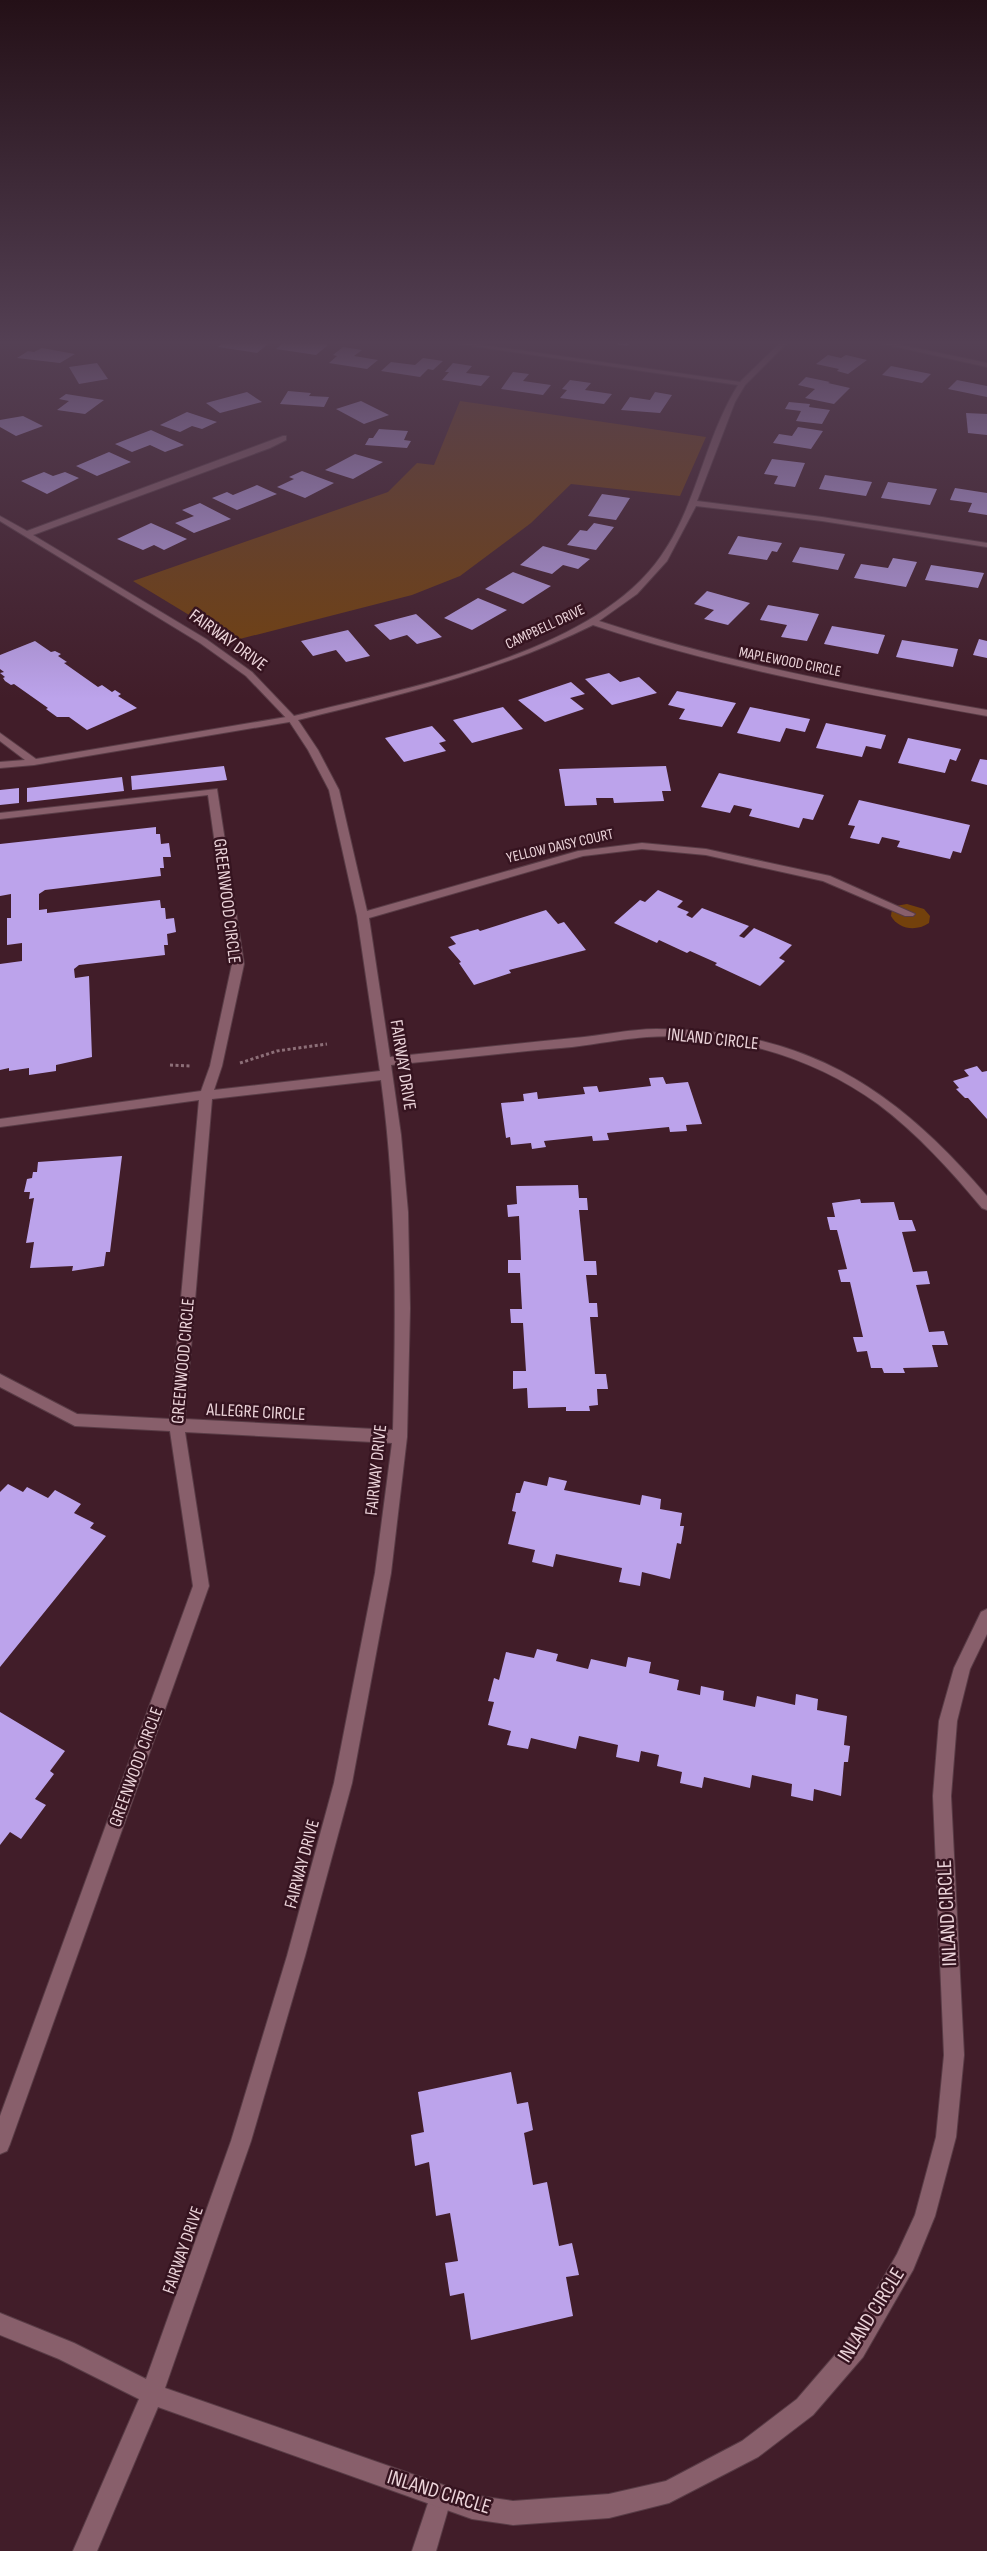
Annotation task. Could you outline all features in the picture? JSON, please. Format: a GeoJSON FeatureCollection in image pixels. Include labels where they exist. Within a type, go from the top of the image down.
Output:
{"type":"FeatureCollection","features":[{"type":"Feature","properties":{"kind":"street"},"geometry":{"type":"LineString","coordinates":[[27,534],[226,461]]}},
{"type":"Feature","properties":{"kind":"street","name":"CAMPBELL DRIVE"},"geometry":{"type":"LineString","coordinates":[[0,765],[34,762],[292,719],[476,670],[530,651],[591,621],[638,587],[664,560],[679,532],[707,461]]}},
{"type":"Feature","properties":{"kind":"street"},"geometry":{"type":"LineString","coordinates":[[691,503],[822,519],[987,545]]}},
{"type":"Feature","properties":{"kind":"street","name":"FAIRWAY DRIVE"},"geometry":{"type":"LineString","coordinates":[[0,518],[203,641],[249,674],[292,719],[313,750],[334,790],[363,916],[396,1135],[401,1212],[403,1308],[400,1437],[383,1573],[343,1783],[296,1956],[241,2141],[152,2394],[85,2551]]}},
{"type":"Feature","properties":{"kind":"street","name":"MAPLEWOOD CIRCLE"},"geometry":{"type":"LineString","coordinates":[[591,621],[696,656],[745,668],[987,714]]}},
{"type":"Feature","properties":{"kind":"street"},"geometry":{"type":"LineString","coordinates":[[0,736],[34,762]]}},
{"type":"Feature","properties":{"kind":"street","name":"GREENWOOD CIRCLE"},"geometry":{"type":"LineString","coordinates":[[0,816],[213,791],[238,964],[216,1066],[206,1095],[177,1426],[201,1586],[0,2144]]}},
{"type":"Feature","properties":{"kind":"street","name":"YELLOW DAISY COURT"},"geometry":{"type":"LineString","coordinates":[[363,916],[582,853],[642,846],[706,852],[826,878],[909,914]]}},
{"type":"Feature","properties":{"kind":"street","name":"INLAND CIRCLE"},"geometry":{"type":"LineString","coordinates":[[385,1069],[656,1033],[718,1036],[760,1042],[796,1053],[828,1066],[891,1107],[940,1149],[987,1205]]}},
{"type":"Feature","properties":{"kind":"street"},"geometry":{"type":"LineString","coordinates":[[0,1123],[385,1069]]}},
{"type":"Feature","properties":{"kind":"street","name":"ALLEGRE CIRCLE"},"geometry":{"type":"LineString","coordinates":[[0,1380],[75,1420],[400,1437]]}},
{"type":"Feature","properties":{"kind":"street","name":"INLAND CIRCLE"},"geometry":{"type":"LineString","coordinates":[[152,2394],[472,2507],[513,2513],[609,2506],[669,2492],[750,2449],[805,2407],[855,2349],[905,2262],[925,2216],[946,2137],[954,2055],[942,1796],[948,1721],[962,1668],[987,1617]]}},
{"type":"Feature","properties":{"kind":"street"},"geometry":{"type":"LineString","coordinates":[[0,2324],[66,2351],[152,2394]]}},
{"type":"Feature","properties":{"kind":"street"},"geometry":{"type":"LineString","coordinates":[[424,2551],[441,2496]]}},
{"type":"Feature","properties":{"kind":"path"},"geometry":{"type":"LineString","coordinates":[[243,1063],[277,1051],[327,1044]]}},
{"type":"Feature","properties":{"kind":"shaded area"},"geometry":{"type":"Polygon","coordinates":[[[436,461],[695,461],[680,496],[571,484],[531,523],[460,576],[412,595],[232,641],[133,581],[388,492],[417,463],[434,465],[436,461]]]}},
{"type":"Feature","properties":{"kind":"shaded area"},"geometry":{"type":"Polygon","coordinates":[[[907,904],[924,909],[930,916],[929,923],[919,928],[908,928],[898,924],[891,916],[892,910],[907,904]]]}},
{"type":"Feature","properties":{"kind":"building"},"geometry":{"type":"Polygon","coordinates":[[[88,461],[131,462],[97,476],[76,466],[88,461]]]}},
{"type":"Feature","properties":{"kind":"building"},"geometry":{"type":"Polygon","coordinates":[[[342,461],[383,462],[353,479],[325,470],[342,461]]]}},
{"type":"Feature","properties":{"kind":"building"},"geometry":{"type":"Polygon","coordinates":[[[771,461],[805,463],[795,487],[774,484],[778,476],[764,474],[771,461]]]}},
{"type":"Feature","properties":{"kind":"building"},"geometry":{"type":"Polygon","coordinates":[[[302,471],[334,483],[305,498],[277,487],[294,479],[289,477],[302,471]]]}},
{"type":"Feature","properties":{"kind":"building"},"geometry":{"type":"Polygon","coordinates":[[[44,472],[53,476],[65,472],[79,478],[47,494],[21,481],[44,472]]]}},
{"type":"Feature","properties":{"kind":"building"},"geometry":{"type":"Polygon","coordinates":[[[825,475],[872,482],[866,496],[819,489],[825,475]]]}},
{"type":"Feature","properties":{"kind":"building"},"geometry":{"type":"Polygon","coordinates":[[[888,482],[937,489],[930,505],[881,498],[888,482]]]}},
{"type":"Feature","properties":{"kind":"building"},"geometry":{"type":"Polygon","coordinates":[[[257,485],[277,494],[237,510],[212,498],[227,492],[233,495],[257,485]]]}},
{"type":"Feature","properties":{"kind":"building"},"geometry":{"type":"Polygon","coordinates":[[[955,488],[987,493],[987,515],[968,512],[972,503],[950,500],[955,488]]]}},
{"type":"Feature","properties":{"kind":"building"},"geometry":{"type":"Polygon","coordinates":[[[602,494],[630,498],[616,520],[588,516],[602,494]]]}},
{"type":"Feature","properties":{"kind":"building"},"geometry":{"type":"Polygon","coordinates":[[[200,503],[231,519],[194,533],[175,523],[194,516],[182,510],[200,503]]]}},
{"type":"Feature","properties":{"kind":"building"},"geometry":{"type":"Polygon","coordinates":[[[151,523],[187,539],[164,550],[154,545],[143,550],[117,539],[151,523]]]}},
{"type":"Feature","properties":{"kind":"building"},"geometry":{"type":"Polygon","coordinates":[[[594,523],[614,527],[596,550],[567,545],[580,530],[587,531],[594,523]]]}},
{"type":"Feature","properties":{"kind":"building"},"geometry":{"type":"Polygon","coordinates":[[[738,536],[782,543],[777,552],[772,551],[767,560],[728,554],[738,536]]]}},
{"type":"Feature","properties":{"kind":"building"},"geometry":{"type":"Polygon","coordinates":[[[543,546],[590,559],[578,569],[563,565],[552,574],[520,565],[543,546]]]}},
{"type":"Feature","properties":{"kind":"building"},"geometry":{"type":"Polygon","coordinates":[[[800,547],[845,554],[838,570],[792,562],[800,547]]]}},
{"type":"Feature","properties":{"kind":"building"},"geometry":{"type":"Polygon","coordinates":[[[893,558],[917,562],[906,587],[854,578],[861,564],[888,568],[893,558]]]}},
{"type":"Feature","properties":{"kind":"building"},"geometry":{"type":"Polygon","coordinates":[[[931,565],[984,573],[978,588],[925,580],[931,565]]]}},
{"type":"Feature","properties":{"kind":"building"},"geometry":{"type":"Polygon","coordinates":[[[513,572],[551,586],[523,604],[485,589],[513,572]]]}},
{"type":"Feature","properties":{"kind":"building"},"geometry":{"type":"Polygon","coordinates":[[[707,591],[750,603],[728,625],[704,619],[714,610],[694,604],[707,591]]]}},
{"type":"Feature","properties":{"kind":"building"},"geometry":{"type":"Polygon","coordinates":[[[478,598],[507,610],[472,630],[444,618],[478,598]]]}},
{"type":"Feature","properties":{"kind":"building"},"geometry":{"type":"Polygon","coordinates":[[[768,605],[819,614],[807,641],[781,637],[787,625],[760,620],[768,605]]]}},
{"type":"Feature","properties":{"kind":"building"},"geometry":{"type":"Polygon","coordinates":[[[416,614],[442,637],[417,644],[407,635],[390,640],[374,625],[416,614]]]}},
{"type":"Feature","properties":{"kind":"building"},"geometry":{"type":"Polygon","coordinates":[[[832,626],[885,635],[878,654],[824,644],[832,626]]]}},
{"type":"Feature","properties":{"kind":"building"},"geometry":{"type":"Polygon","coordinates":[[[348,630],[370,656],[346,662],[336,650],[313,656],[301,641],[348,630]]]}},
{"type":"Feature","properties":{"kind":"building"},"geometry":{"type":"Polygon","coordinates":[[[979,639],[987,641],[987,658],[973,655],[979,639]]]}},
{"type":"Feature","properties":{"kind":"building"},"geometry":{"type":"Polygon","coordinates":[[[902,640],[958,649],[953,667],[896,657],[902,640]]]}},
{"type":"Feature","properties":{"kind":"building"},"geometry":{"type":"Polygon","coordinates":[[[35,641],[51,652],[55,651],[61,654],[58,656],[67,662],[64,663],[98,687],[102,685],[112,692],[115,690],[121,694],[118,696],[137,708],[87,730],[69,717],[57,717],[46,709],[48,708],[14,684],[11,685],[5,681],[3,678],[5,677],[0,673],[4,672],[0,669],[0,655],[35,641]]]}},
{"type":"Feature","properties":{"kind":"building"},"geometry":{"type":"Polygon","coordinates":[[[609,673],[620,682],[639,677],[657,693],[612,705],[585,679],[609,673]]]}},
{"type":"Feature","properties":{"kind":"building"},"geometry":{"type":"Polygon","coordinates":[[[571,682],[585,694],[570,698],[584,709],[545,722],[518,700],[571,682]]]}},
{"type":"Feature","properties":{"kind":"building"},"geometry":{"type":"Polygon","coordinates":[[[677,691],[736,703],[722,727],[679,719],[685,709],[668,705],[677,691]]]}},
{"type":"Feature","properties":{"kind":"building"},"geometry":{"type":"Polygon","coordinates":[[[503,707],[523,729],[472,743],[453,720],[503,707]]]}},
{"type":"Feature","properties":{"kind":"building"},"geometry":{"type":"Polygon","coordinates":[[[750,707],[810,719],[805,732],[786,728],[780,742],[737,733],[750,707]]]}},
{"type":"Feature","properties":{"kind":"building"},"geometry":{"type":"Polygon","coordinates":[[[826,723],[886,735],[881,749],[866,746],[862,757],[816,748],[826,723]]]}},
{"type":"Feature","properties":{"kind":"building"},"geometry":{"type":"Polygon","coordinates":[[[432,726],[446,741],[439,743],[446,751],[404,762],[385,738],[432,726]]]}},
{"type":"Feature","properties":{"kind":"building"},"geometry":{"type":"Polygon","coordinates":[[[908,738],[961,749],[956,761],[950,759],[945,773],[898,763],[908,738]]]}},
{"type":"Feature","properties":{"kind":"building"},"geometry":{"type":"Polygon","coordinates":[[[980,759],[987,760],[987,785],[971,781],[980,759]]]}},
{"type":"Feature","properties":{"kind":"building"},"geometry":{"type":"Polygon","coordinates":[[[224,766],[227,780],[132,790],[131,776],[224,766]]]}},
{"type":"Feature","properties":{"kind":"building"},"geometry":{"type":"Polygon","coordinates":[[[666,766],[671,791],[662,791],[664,801],[614,803],[613,798],[596,798],[597,805],[565,806],[559,769],[666,766]]]}},
{"type":"Feature","properties":{"kind":"building"},"geometry":{"type":"Polygon","coordinates":[[[719,773],[824,795],[813,820],[803,818],[799,828],[749,816],[752,809],[734,805],[730,813],[701,807],[719,773]]]}},
{"type":"Feature","properties":{"kind":"building"},"geometry":{"type":"Polygon","coordinates":[[[122,777],[124,791],[27,802],[27,788],[122,777]]]}},
{"type":"Feature","properties":{"kind":"building"},"geometry":{"type":"Polygon","coordinates":[[[19,788],[19,803],[0,805],[0,790],[19,788]]]}},
{"type":"Feature","properties":{"kind":"building"},"geometry":{"type":"Polygon","coordinates":[[[859,800],[970,825],[961,853],[953,851],[950,859],[897,847],[900,841],[882,837],[879,844],[850,838],[855,826],[848,825],[859,800]]]}},
{"type":"Feature","properties":{"kind":"building"},"geometry":{"type":"Polygon","coordinates":[[[156,827],[156,834],[160,834],[161,844],[169,843],[171,857],[163,857],[164,868],[160,868],[161,876],[45,890],[39,894],[39,910],[47,909],[47,913],[160,900],[161,908],[165,908],[166,919],[174,918],[176,932],[167,934],[168,945],[164,945],[165,955],[79,965],[74,969],[75,978],[89,976],[92,1057],[56,1065],[56,1071],[29,1075],[29,1068],[9,1071],[9,1068],[0,1070],[0,964],[22,961],[22,943],[7,945],[7,918],[11,918],[11,894],[0,896],[0,844],[156,827]]]}},
{"type":"Feature","properties":{"kind":"building"},"geometry":{"type":"Polygon","coordinates":[[[658,890],[683,901],[677,907],[689,912],[686,915],[692,918],[702,908],[749,926],[739,936],[744,938],[754,928],[792,945],[779,958],[785,961],[760,986],[690,951],[687,953],[659,940],[657,943],[614,923],[640,900],[645,902],[658,890]]]}},
{"type":"Feature","properties":{"kind":"building"},"geometry":{"type":"Polygon","coordinates":[[[546,910],[558,924],[564,922],[586,950],[509,970],[511,973],[474,985],[459,963],[461,962],[448,947],[456,944],[450,937],[478,929],[480,931],[546,910]]]}},
{"type":"Feature","properties":{"kind":"building"},"geometry":{"type":"Polygon","coordinates":[[[977,1066],[982,1072],[987,1071],[987,1119],[968,1098],[965,1098],[956,1089],[959,1088],[953,1081],[969,1076],[964,1070],[977,1066]]]}},
{"type":"Feature","properties":{"kind":"building"},"geometry":{"type":"Polygon","coordinates":[[[663,1077],[666,1084],[688,1082],[702,1124],[686,1125],[687,1131],[670,1132],[669,1127],[607,1133],[609,1140],[593,1141],[592,1136],[544,1141],[546,1147],[532,1149],[531,1143],[511,1145],[510,1137],[506,1138],[501,1103],[524,1101],[523,1094],[537,1092],[538,1099],[585,1094],[583,1087],[597,1086],[599,1092],[651,1086],[649,1078],[663,1077]]]}},
{"type":"Feature","properties":{"kind":"building"},"geometry":{"type":"Polygon","coordinates":[[[122,1156],[110,1252],[106,1252],[104,1266],[72,1271],[73,1266],[30,1268],[34,1242],[26,1243],[34,1198],[29,1199],[30,1192],[24,1192],[27,1179],[32,1178],[33,1172],[37,1172],[38,1162],[122,1156]]]}},
{"type":"Feature","properties":{"kind":"building"},"geometry":{"type":"Polygon","coordinates":[[[578,1185],[579,1198],[587,1198],[588,1210],[579,1210],[584,1261],[596,1261],[597,1275],[586,1275],[589,1303],[597,1303],[598,1317],[590,1317],[595,1374],[606,1374],[608,1389],[597,1389],[598,1405],[589,1406],[590,1411],[566,1411],[566,1407],[528,1408],[527,1388],[513,1389],[513,1371],[526,1371],[523,1323],[511,1323],[510,1309],[522,1309],[520,1273],[508,1273],[508,1260],[521,1260],[519,1216],[508,1217],[507,1205],[517,1204],[516,1186],[578,1185]]]}},
{"type":"Feature","properties":{"kind":"building"},"geometry":{"type":"Polygon","coordinates":[[[860,1199],[861,1203],[894,1202],[899,1220],[912,1220],[916,1231],[902,1232],[913,1272],[927,1271],[930,1284],[916,1285],[929,1332],[944,1331],[948,1345],[932,1345],[938,1367],[903,1368],[905,1373],[884,1373],[882,1368],[871,1368],[867,1351],[857,1352],[853,1337],[863,1337],[850,1282],[841,1282],[838,1270],[847,1269],[837,1230],[830,1230],[827,1217],[835,1217],[832,1203],[860,1199]]]}},
{"type":"Feature","properties":{"kind":"building"},"geometry":{"type":"Polygon","coordinates":[[[549,1477],[567,1481],[564,1490],[640,1505],[642,1495],[661,1499],[660,1509],[682,1513],[680,1526],[684,1526],[681,1544],[677,1543],[670,1579],[642,1572],[640,1586],[619,1582],[622,1568],[556,1554],[553,1567],[532,1562],[535,1550],[508,1544],[516,1512],[512,1511],[516,1493],[520,1493],[524,1481],[547,1486],[549,1477]]]}},
{"type":"Feature","properties":{"kind":"building"},"geometry":{"type":"Polygon","coordinates":[[[8,1484],[23,1492],[27,1487],[48,1498],[55,1490],[81,1504],[74,1513],[94,1523],[90,1528],[106,1536],[0,1667],[0,1492],[8,1484]]]}},
{"type":"Feature","properties":{"kind":"building"},"geometry":{"type":"Polygon","coordinates":[[[537,1649],[558,1654],[556,1661],[588,1669],[591,1659],[626,1667],[628,1657],[651,1662],[649,1673],[679,1680],[677,1690],[700,1695],[701,1686],[724,1691],[723,1700],[755,1707],[757,1696],[795,1705],[796,1694],[818,1699],[817,1710],[847,1716],[844,1745],[850,1746],[848,1762],[844,1762],[841,1796],[814,1789],[813,1801],[791,1796],[792,1784],[752,1775],[750,1788],[704,1777],[702,1788],[680,1783],[682,1772],[657,1766],[659,1755],[641,1751],[639,1762],[616,1757],[618,1745],[579,1736],[576,1749],[531,1738],[528,1749],[507,1745],[511,1731],[488,1725],[494,1702],[488,1701],[494,1678],[499,1680],[506,1652],[534,1658],[537,1649]]]}},
{"type":"Feature","properties":{"kind":"building"},"geometry":{"type":"Polygon","coordinates":[[[0,1712],[65,1751],[50,1771],[54,1774],[35,1799],[46,1805],[21,1839],[10,1832],[0,1845],[0,1712]]]}},
{"type":"Feature","properties":{"kind":"building"},"geometry":{"type":"Polygon","coordinates":[[[511,2072],[517,2104],[528,2102],[533,2130],[524,2133],[533,2185],[547,2182],[559,2246],[572,2243],[579,2275],[566,2277],[573,2316],[471,2340],[464,2293],[450,2296],[445,2263],[458,2261],[450,2213],[436,2216],[429,2162],[415,2166],[411,2135],[424,2132],[418,2092],[511,2072]]]}}]}
